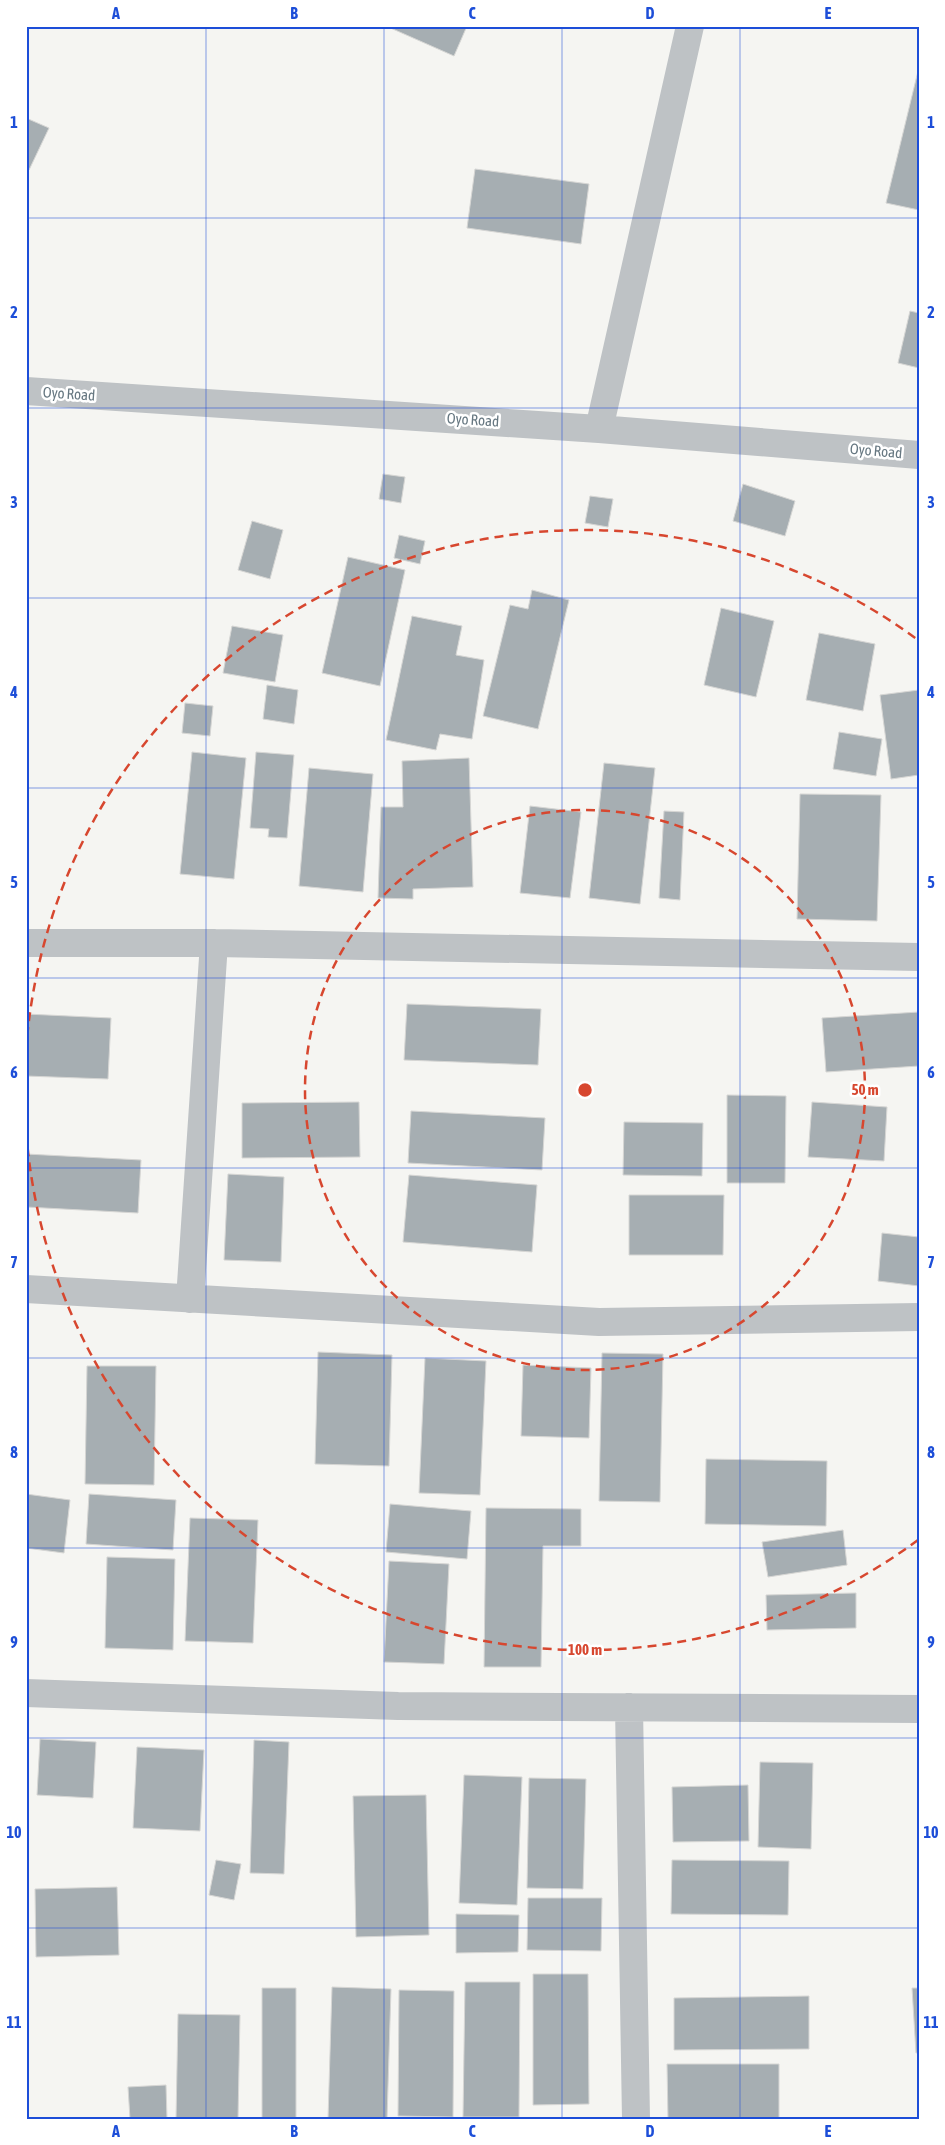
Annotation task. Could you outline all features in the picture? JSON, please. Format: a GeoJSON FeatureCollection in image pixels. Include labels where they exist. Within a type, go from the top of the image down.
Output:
{"type":"FeatureCollection","features":[{"type":"Feature","properties":{"kind":"street"},"geometry":{"type":"LineString","coordinates":[[599,429],[690,26]]}},
{"type":"Feature","properties":{"kind":"street","name":"Oyo Road"},"geometry":{"type":"LineString","coordinates":[[26,391],[599,429],[919,455]]}},
{"type":"Feature","properties":{"kind":"street"},"geometry":{"type":"LineString","coordinates":[[26,944],[214,943],[919,957]]}},
{"type":"Feature","properties":{"kind":"street"},"geometry":{"type":"LineString","coordinates":[[190,1300],[214,943]]}},
{"type":"Feature","properties":{"kind":"street"},"geometry":{"type":"LineString","coordinates":[[26,1289],[190,1300],[599,1322],[919,1317]]}},
{"type":"Feature","properties":{"kind":"street"},"geometry":{"type":"LineString","coordinates":[[26,1693],[398,1706],[919,1710]]}},
{"type":"Feature","properties":{"kind":"street"},"geometry":{"type":"LineString","coordinates":[[629,1707],[636,2119]]}},
{"type":"Feature","properties":{"kind":"building"},"geometry":{"type":"Polygon","coordinates":[[[386,26],[467,26],[454,56],[386,26]]]}},
{"type":"Feature","properties":{"kind":"building"},"geometry":{"type":"Polygon","coordinates":[[[919,67],[919,210],[886,203],[919,67]]]}},
{"type":"Feature","properties":{"kind":"building"},"geometry":{"type":"Polygon","coordinates":[[[26,118],[49,128],[29,170],[26,169],[26,118]]]}},
{"type":"Feature","properties":{"kind":"building"},"geometry":{"type":"Polygon","coordinates":[[[475,169],[589,184],[581,244],[467,228],[475,169]]]}},
{"type":"Feature","properties":{"kind":"building"},"geometry":{"type":"Polygon","coordinates":[[[910,311],[919,313],[919,368],[898,363],[910,311]]]}},
{"type":"Feature","properties":{"kind":"building"},"geometry":{"type":"Polygon","coordinates":[[[383,474],[405,477],[401,503],[379,499],[383,474]]]}},
{"type":"Feature","properties":{"kind":"building"},"geometry":{"type":"Polygon","coordinates":[[[743,484],[795,501],[785,536],[733,521],[743,484]]]}},
{"type":"Feature","properties":{"kind":"building"},"geometry":{"type":"Polygon","coordinates":[[[590,496],[613,499],[608,527],[585,523],[590,496]]]}},
{"type":"Feature","properties":{"kind":"building"},"geometry":{"type":"Polygon","coordinates":[[[252,521],[283,530],[270,579],[238,570],[252,521]]]}},
{"type":"Feature","properties":{"kind":"building"},"geometry":{"type":"Polygon","coordinates":[[[399,535],[425,541],[420,564],[394,558],[399,535]]]}},
{"type":"Feature","properties":{"kind":"building"},"geometry":{"type":"Polygon","coordinates":[[[348,557],[405,570],[380,686],[322,673],[348,557]]]}},
{"type":"Feature","properties":{"kind":"building"},"geometry":{"type":"Polygon","coordinates":[[[532,590],[569,600],[538,729],[483,716],[510,605],[528,609],[532,590]]]}},
{"type":"Feature","properties":{"kind":"building"},"geometry":{"type":"Polygon","coordinates":[[[721,608],[774,621],[756,697],[704,685],[721,608]]]}},
{"type":"Feature","properties":{"kind":"building"},"geometry":{"type":"Polygon","coordinates":[[[412,616],[462,626],[456,655],[484,660],[472,739],[440,734],[436,750],[386,740],[412,616]]]}},
{"type":"Feature","properties":{"kind":"building"},"geometry":{"type":"Polygon","coordinates":[[[232,626],[283,635],[275,682],[223,673],[232,626]]]}},
{"type":"Feature","properties":{"kind":"building"},"geometry":{"type":"Polygon","coordinates":[[[819,633],[875,644],[863,711],[806,700],[819,633]]]}},
{"type":"Feature","properties":{"kind":"building"},"geometry":{"type":"Polygon","coordinates":[[[267,685],[298,690],[294,724],[263,719],[267,685]]]}},
{"type":"Feature","properties":{"kind":"building"},"geometry":{"type":"Polygon","coordinates":[[[919,690],[919,775],[891,779],[880,695],[919,690]]]}},
{"type":"Feature","properties":{"kind":"building"},"geometry":{"type":"Polygon","coordinates":[[[185,703],[213,706],[210,736],[182,733],[185,703]]]}},
{"type":"Feature","properties":{"kind":"building"},"geometry":{"type":"Polygon","coordinates":[[[839,732],[882,739],[876,776],[833,769],[839,732]]]}},
{"type":"Feature","properties":{"kind":"building"},"geometry":{"type":"Polygon","coordinates":[[[192,752],[246,758],[234,879],[180,874],[192,752]]]}},
{"type":"Feature","properties":{"kind":"building"},"geometry":{"type":"Polygon","coordinates":[[[256,752],[294,755],[287,838],[268,837],[269,829],[250,828],[256,752]]]}},
{"type":"Feature","properties":{"kind":"building"},"geometry":{"type":"Polygon","coordinates":[[[469,758],[473,887],[413,889],[413,899],[378,898],[381,807],[403,807],[402,761],[469,758]]]}},
{"type":"Feature","properties":{"kind":"building"},"geometry":{"type":"Polygon","coordinates":[[[604,763],[655,768],[640,904],[589,898],[604,763]]]}},
{"type":"Feature","properties":{"kind":"building"},"geometry":{"type":"Polygon","coordinates":[[[309,768],[373,774],[363,892],[299,886],[309,768]]]}},
{"type":"Feature","properties":{"kind":"building"},"geometry":{"type":"Polygon","coordinates":[[[800,794],[881,795],[877,921],[797,919],[800,794]]]}},
{"type":"Feature","properties":{"kind":"building"},"geometry":{"type":"Polygon","coordinates":[[[530,806],[581,812],[570,898],[520,893],[530,806]]]}},
{"type":"Feature","properties":{"kind":"building"},"geometry":{"type":"Polygon","coordinates":[[[664,811],[684,812],[680,900],[659,898],[664,811]]]}},
{"type":"Feature","properties":{"kind":"building"},"geometry":{"type":"Polygon","coordinates":[[[407,1004],[541,1009],[538,1065],[404,1060],[407,1004]]]}},
{"type":"Feature","properties":{"kind":"building"},"geometry":{"type":"Polygon","coordinates":[[[919,1012],[919,1066],[826,1072],[822,1018],[919,1012]]]}},
{"type":"Feature","properties":{"kind":"building"},"geometry":{"type":"Polygon","coordinates":[[[26,1014],[111,1018],[108,1079],[26,1076],[26,1014]]]}},
{"type":"Feature","properties":{"kind":"building"},"geometry":{"type":"Polygon","coordinates":[[[727,1095],[786,1096],[785,1183],[727,1183],[727,1095]]]}},
{"type":"Feature","properties":{"kind":"building"},"geometry":{"type":"Polygon","coordinates":[[[359,1102],[360,1157],[242,1158],[242,1103],[359,1102]]]}},
{"type":"Feature","properties":{"kind":"building"},"geometry":{"type":"Polygon","coordinates":[[[812,1102],[887,1107],[884,1161],[808,1157],[812,1102]]]}},
{"type":"Feature","properties":{"kind":"building"},"geometry":{"type":"Polygon","coordinates":[[[411,1111],[545,1118],[542,1170],[408,1163],[411,1111]]]}},
{"type":"Feature","properties":{"kind":"building"},"geometry":{"type":"Polygon","coordinates":[[[624,1122],[703,1123],[702,1176],[623,1175],[624,1122]]]}},
{"type":"Feature","properties":{"kind":"building"},"geometry":{"type":"Polygon","coordinates":[[[26,1154],[141,1160],[138,1213],[26,1207],[26,1154]]]}},
{"type":"Feature","properties":{"kind":"building"},"geometry":{"type":"Polygon","coordinates":[[[228,1174],[284,1177],[281,1262],[224,1260],[228,1174]]]}},
{"type":"Feature","properties":{"kind":"building"},"geometry":{"type":"Polygon","coordinates":[[[409,1175],[537,1185],[532,1252],[403,1242],[409,1175]]]}},
{"type":"Feature","properties":{"kind":"building"},"geometry":{"type":"Polygon","coordinates":[[[629,1195],[724,1195],[723,1255],[629,1255],[629,1195]]]}},
{"type":"Feature","properties":{"kind":"building"},"geometry":{"type":"Polygon","coordinates":[[[882,1233],[919,1237],[919,1286],[878,1281],[882,1233]]]}},
{"type":"Feature","properties":{"kind":"building"},"geometry":{"type":"Polygon","coordinates":[[[318,1352],[392,1355],[389,1466],[315,1464],[318,1352]]]}},
{"type":"Feature","properties":{"kind":"building"},"geometry":{"type":"Polygon","coordinates":[[[602,1353],[663,1354],[660,1502],[599,1501],[602,1353]]]}},
{"type":"Feature","properties":{"kind":"building"},"geometry":{"type":"Polygon","coordinates":[[[425,1358],[486,1361],[480,1495],[419,1493],[425,1358]]]}},
{"type":"Feature","properties":{"kind":"building"},"geometry":{"type":"Polygon","coordinates":[[[523,1365],[591,1368],[589,1438],[521,1436],[523,1365]]]}},
{"type":"Feature","properties":{"kind":"building"},"geometry":{"type":"Polygon","coordinates":[[[87,1366],[156,1366],[154,1485],[85,1484],[87,1366]]]}},
{"type":"Feature","properties":{"kind":"building"},"geometry":{"type":"Polygon","coordinates":[[[706,1459],[827,1461],[826,1526],[705,1524],[706,1459]]]}},
{"type":"Feature","properties":{"kind":"building"},"geometry":{"type":"Polygon","coordinates":[[[26,1494],[70,1500],[64,1553],[26,1548],[26,1494]]]}},
{"type":"Feature","properties":{"kind":"building"},"geometry":{"type":"Polygon","coordinates":[[[89,1494],[176,1500],[173,1550],[86,1544],[89,1494]]]}},
{"type":"Feature","properties":{"kind":"building"},"geometry":{"type":"Polygon","coordinates":[[[390,1504],[471,1511],[467,1559],[386,1552],[390,1504]]]}},
{"type":"Feature","properties":{"kind":"building"},"geometry":{"type":"Polygon","coordinates":[[[486,1508],[581,1509],[581,1546],[543,1546],[541,1667],[484,1667],[486,1508]]]}},
{"type":"Feature","properties":{"kind":"building"},"geometry":{"type":"Polygon","coordinates":[[[190,1518],[258,1520],[253,1643],[185,1641],[190,1518]]]}},
{"type":"Feature","properties":{"kind":"building"},"geometry":{"type":"Polygon","coordinates":[[[843,1530],[847,1565],[768,1577],[762,1542],[843,1530]]]}},
{"type":"Feature","properties":{"kind":"building"},"geometry":{"type":"Polygon","coordinates":[[[107,1557],[175,1559],[173,1650],[105,1648],[107,1557]]]}},
{"type":"Feature","properties":{"kind":"building"},"geometry":{"type":"Polygon","coordinates":[[[389,1561],[449,1564],[444,1664],[384,1662],[389,1561]]]}},
{"type":"Feature","properties":{"kind":"building"},"geometry":{"type":"Polygon","coordinates":[[[856,1593],[856,1628],[767,1630],[766,1595],[856,1593]]]}},
{"type":"Feature","properties":{"kind":"building"},"geometry":{"type":"Polygon","coordinates":[[[40,1739],[96,1742],[93,1798],[37,1795],[40,1739]]]}},
{"type":"Feature","properties":{"kind":"building"},"geometry":{"type":"Polygon","coordinates":[[[254,1740],[289,1742],[284,1874],[250,1873],[254,1740]]]}},
{"type":"Feature","properties":{"kind":"building"},"geometry":{"type":"Polygon","coordinates":[[[137,1747],[204,1750],[200,1831],[133,1828],[137,1747]]]}},
{"type":"Feature","properties":{"kind":"building"},"geometry":{"type":"Polygon","coordinates":[[[760,1762],[813,1763],[811,1849],[758,1847],[760,1762]]]}},
{"type":"Feature","properties":{"kind":"building"},"geometry":{"type":"Polygon","coordinates":[[[464,1775],[522,1777],[517,1905],[459,1903],[464,1775]]]}},
{"type":"Feature","properties":{"kind":"building"},"geometry":{"type":"Polygon","coordinates":[[[529,1778],[586,1779],[583,1889],[527,1888],[529,1778]]]}},
{"type":"Feature","properties":{"kind":"building"},"geometry":{"type":"Polygon","coordinates":[[[748,1785],[749,1841],[673,1842],[672,1787],[748,1785]]]}},
{"type":"Feature","properties":{"kind":"building"},"geometry":{"type":"Polygon","coordinates":[[[426,1795],[429,1935],[356,1937],[353,1796],[426,1795]]]}},
{"type":"Feature","properties":{"kind":"building"},"geometry":{"type":"Polygon","coordinates":[[[216,1860],[241,1864],[234,1900],[209,1895],[216,1860]]]}},
{"type":"Feature","properties":{"kind":"building"},"geometry":{"type":"Polygon","coordinates":[[[672,1860],[789,1861],[788,1915],[671,1914],[672,1860]]]}},
{"type":"Feature","properties":{"kind":"building"},"geometry":{"type":"Polygon","coordinates":[[[117,1887],[119,1955],[36,1957],[35,1889],[117,1887]]]}},
{"type":"Feature","properties":{"kind":"building"},"geometry":{"type":"Polygon","coordinates":[[[528,1898],[602,1898],[601,1951],[527,1950],[528,1898]]]}},
{"type":"Feature","properties":{"kind":"building"},"geometry":{"type":"Polygon","coordinates":[[[456,1914],[519,1915],[518,1952],[456,1953],[456,1914]]]}},
{"type":"Feature","properties":{"kind":"building"},"geometry":{"type":"Polygon","coordinates":[[[533,1974],[588,1974],[589,2104],[533,2105],[533,1974]]]}},
{"type":"Feature","properties":{"kind":"building"},"geometry":{"type":"Polygon","coordinates":[[[465,1982],[520,1982],[519,2117],[463,2117],[465,1982]]]}},
{"type":"Feature","properties":{"kind":"building"},"geometry":{"type":"Polygon","coordinates":[[[332,1987],[391,1989],[387,2119],[328,2119],[332,1987]]]}},
{"type":"Feature","properties":{"kind":"building"},"geometry":{"type":"Polygon","coordinates":[[[262,1988],[296,1988],[296,2119],[262,2119],[262,1988]]]}},
{"type":"Feature","properties":{"kind":"building"},"geometry":{"type":"Polygon","coordinates":[[[912,1988],[919,1988],[919,2053],[916,2053],[912,1988]]]}},
{"type":"Feature","properties":{"kind":"building"},"geometry":{"type":"Polygon","coordinates":[[[399,1990],[454,1991],[453,2117],[398,2116],[399,1990]]]}},
{"type":"Feature","properties":{"kind":"building"},"geometry":{"type":"Polygon","coordinates":[[[809,1996],[809,2049],[674,2050],[674,1998],[809,1996]]]}},
{"type":"Feature","properties":{"kind":"building"},"geometry":{"type":"Polygon","coordinates":[[[178,2014],[240,2015],[238,2119],[176,2119],[178,2014]]]}},
{"type":"Feature","properties":{"kind":"building"},"geometry":{"type":"Polygon","coordinates":[[[667,2064],[779,2064],[779,2119],[668,2119],[667,2064]]]}},
{"type":"Feature","properties":{"kind":"building"},"geometry":{"type":"Polygon","coordinates":[[[166,2085],[167,2119],[130,2119],[128,2087],[166,2085]]]}}]}
